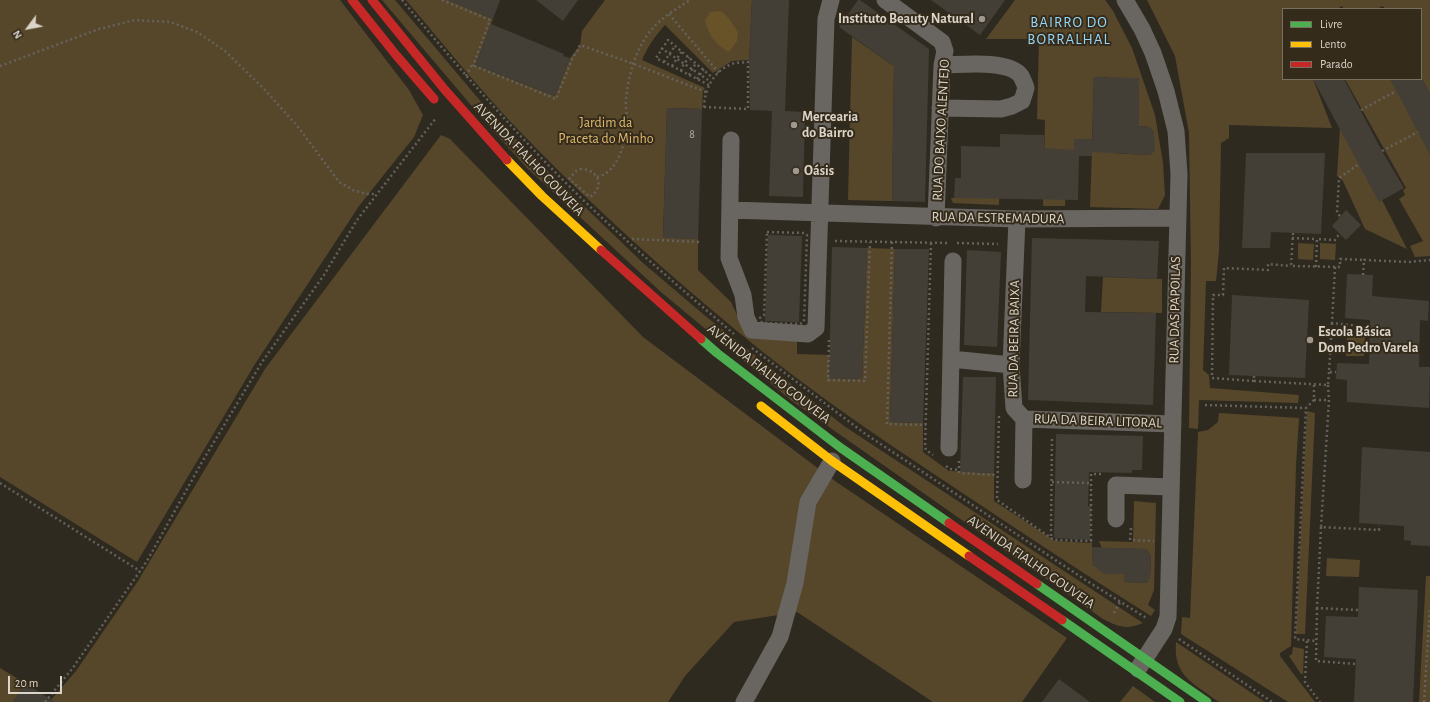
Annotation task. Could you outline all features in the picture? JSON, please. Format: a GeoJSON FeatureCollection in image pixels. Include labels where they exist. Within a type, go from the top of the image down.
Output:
{"type":"FeatureCollection","features":[{"type":"Feature","properties":{"kind":"main road"},"geometry":{"type":"LineString","coordinates":[[352,0],[396,55],[443,109]]}},
{"type":"Feature","properties":{"kind":"main road","name":"AVENIDA FIALHO GOUVEIA"},"geometry":{"type":"LineString","coordinates":[[372,0],[445,90],[492,144],[542,196],[628,276],[717,353],[841,448],[1140,665],[1180,702]]}},
{"type":"Feature","properties":{"kind":"main road","name":"AVENIDA FIALHO GOUVEIA"},"geometry":{"type":"LineString","coordinates":[[751,398],[832,461],[1140,665],[1207,702]]}},
{"type":"Feature","properties":{"kind":"street"},"geometry":{"type":"LineString","coordinates":[[732,140],[730,258],[743,295],[746,317],[752,330],[808,334],[816,328],[826,19],[831,0]]}},
{"type":"Feature","properties":{"kind":"street","name":"RUA DO BAIXO ALENTEJO"},"geometry":{"type":"LineString","coordinates":[[885,0],[942,42],[945,51],[942,65],[936,218]]}},
{"type":"Feature","properties":{"kind":"street","name":"RUA DAS PAPOILAS"},"geometry":{"type":"LineString","coordinates":[[1125,0],[1142,29],[1166,92],[1176,131],[1179,174],[1168,617],[1164,629],[1140,665]]}},
{"type":"Feature","properties":{"kind":"street"},"geometry":{"type":"LineString","coordinates":[[940,108],[1001,109],[1012,106],[1022,100],[1026,88],[1020,75],[1011,69],[1000,66],[967,64],[942,65]]}},
{"type":"Feature","properties":{"kind":"street","name":"RUA DA ESTREMADURA"},"geometry":{"type":"LineString","coordinates":[[730,210],[936,218],[1177,218]]}},
{"type":"Feature","properties":{"kind":"street","name":"RUA DA BEIRA BAIXA"},"geometry":{"type":"LineString","coordinates":[[1017,219],[1011,365],[1014,408],[1024,419]]}},
{"type":"Feature","properties":{"kind":"street"},"geometry":{"type":"LineString","coordinates":[[948,457],[953,262]]}},
{"type":"Feature","properties":{"kind":"street"},"geometry":{"type":"LineString","coordinates":[[951,359],[1011,365]]}},
{"type":"Feature","properties":{"kind":"street"},"geometry":{"type":"LineString","coordinates":[[1023,480],[1024,419]]}},
{"type":"Feature","properties":{"kind":"street","name":"RUA DA BEIRA LITORAL"},"geometry":{"type":"LineString","coordinates":[[1024,419],[1173,424]]}},
{"type":"Feature","properties":{"kind":"street"},"geometry":{"type":"LineString","coordinates":[[744,702],[780,637],[796,583],[808,502],[832,461]]}},
{"type":"Feature","properties":{"kind":"street"},"geometry":{"type":"LineString","coordinates":[[1123,522],[1116,485],[1171,487]]}},
{"type":"Feature","properties":{"kind":"path"},"geometry":{"type":"LineString","coordinates":[[442,0],[490,20],[473,66],[472,65],[466,76]]}},
{"type":"Feature","properties":{"kind":"path"},"geometry":{"type":"LineString","coordinates":[[597,177],[606,174],[616,162],[621,152],[626,134],[627,93],[634,64],[642,44],[653,27],[690,0]]}},
{"type":"Feature","properties":{"kind":"path"},"geometry":{"type":"LineString","coordinates":[[669,14],[719,73]]}},
{"type":"Feature","properties":{"kind":"path"},"geometry":{"type":"LineString","coordinates":[[0,66],[99,29],[135,20],[170,22],[197,32],[225,51],[264,89],[298,128],[339,182],[353,190],[367,194],[376,194]]}},
{"type":"Feature","properties":{"kind":"path"},"geometry":{"type":"LineString","coordinates":[[709,85],[656,58],[661,48],[668,40],[712,77]]}},
{"type":"Feature","properties":{"kind":"path"},"geometry":{"type":"LineString","coordinates":[[473,66],[556,98],[573,57],[580,45],[706,92]]}},
{"type":"Feature","properties":{"kind":"path"},"geometry":{"type":"LineString","coordinates":[[664,62],[675,46]]}},
{"type":"Feature","properties":{"kind":"path"},"geometry":{"type":"LineString","coordinates":[[661,48],[708,80]]}},
{"type":"Feature","properties":{"kind":"path"},"geometry":{"type":"LineString","coordinates":[[672,66],[682,52]]}},
{"type":"Feature","properties":{"kind":"path"},"geometry":{"type":"LineString","coordinates":[[681,71],[689,58]]}},
{"type":"Feature","properties":{"kind":"path"},"geometry":{"type":"LineString","coordinates":[[705,83],[712,77],[733,63],[748,62],[748,109],[704,108],[706,92],[712,77]]}},
{"type":"Feature","properties":{"kind":"path"},"geometry":{"type":"LineString","coordinates":[[689,75],[696,63]]}},
{"type":"Feature","properties":{"kind":"path"},"geometry":{"type":"LineString","coordinates":[[697,79],[704,69]]}},
{"type":"Feature","properties":{"kind":"path"},"geometry":{"type":"LineString","coordinates":[[1360,110],[1396,91]]}},
{"type":"Feature","properties":{"kind":"path"},"geometry":{"type":"LineString","coordinates":[[45,702],[72,669],[140,570],[262,362],[324,275],[357,220],[443,109]]}},
{"type":"Feature","properties":{"kind":"path"},"geometry":{"type":"LineString","coordinates":[[1382,151],[1418,132]]}},
{"type":"Feature","properties":{"kind":"path"},"geometry":{"type":"LineString","coordinates":[[1340,216],[1337,213],[1339,178],[1359,164]]}},
{"type":"Feature","properties":{"kind":"path"},"geometry":{"type":"LineString","coordinates":[[580,169],[591,170],[597,177],[599,182],[597,191],[590,197],[569,179],[576,170],[580,169]]}},
{"type":"Feature","properties":{"kind":"path"},"geometry":{"type":"LineString","coordinates":[[767,232],[804,233],[807,235],[804,322],[800,324],[763,323],[760,321],[760,318],[764,315],[766,234],[767,232]]}},
{"type":"Feature","properties":{"kind":"path"},"geometry":{"type":"LineString","coordinates":[[1292,266],[1293,233]]}},
{"type":"Feature","properties":{"kind":"path"},"geometry":{"type":"LineString","coordinates":[[1292,238],[1335,240],[1340,233]]}},
{"type":"Feature","properties":{"kind":"path"},"geometry":{"type":"LineString","coordinates":[[632,239],[701,242]]}},
{"type":"Feature","properties":{"kind":"path"},"geometry":{"type":"LineString","coordinates":[[1316,267],[1317,239]]}},
{"type":"Feature","properties":{"kind":"path"},"geometry":{"type":"LineString","coordinates":[[830,243],[832,241],[1001,244]]}},
{"type":"Feature","properties":{"kind":"path"},"geometry":{"type":"LineString","coordinates":[[829,339],[828,380],[865,381],[870,242]]}},
{"type":"Feature","properties":{"kind":"path"},"geometry":{"type":"LineString","coordinates":[[892,242],[887,424],[926,425]]}},
{"type":"Feature","properties":{"kind":"path"},"geometry":{"type":"LineString","coordinates":[[931,243],[925,447],[926,450],[948,457],[960,473],[994,474],[997,477]]}},
{"type":"Feature","properties":{"kind":"path"},"geometry":{"type":"LineString","coordinates":[[1328,385],[1212,378],[1213,295],[1223,296],[1224,268],[1268,270],[1268,264],[1340,267],[1340,259],[1409,262],[1430,260]]}},
{"type":"Feature","properties":{"kind":"path"},"geometry":{"type":"LineString","coordinates":[[1363,275],[1364,260]]}},
{"type":"Feature","properties":{"kind":"path"},"geometry":{"type":"LineString","coordinates":[[1335,267],[1317,608],[1316,661],[1356,664]]}},
{"type":"Feature","properties":{"kind":"path"},"geometry":{"type":"LineString","coordinates":[[1332,323],[1370,327]]}},
{"type":"Feature","properties":{"kind":"path"},"geometry":{"type":"LineString","coordinates":[[1329,372],[1336,372]]}},
{"type":"Feature","properties":{"kind":"path"},"geometry":{"type":"LineString","coordinates":[[1254,376],[1254,381]]}},
{"type":"Feature","properties":{"kind":"path"},"geometry":{"type":"LineString","coordinates":[[1314,384],[1314,400]]}},
{"type":"Feature","properties":{"kind":"path"},"geometry":{"type":"LineString","coordinates":[[1316,642],[1294,639],[1306,408],[1314,400],[1329,400]]}},
{"type":"Feature","properties":{"kind":"path"},"geometry":{"type":"LineString","coordinates":[[1206,406],[1306,408]]}},
{"type":"Feature","properties":{"kind":"path"},"geometry":{"type":"LineString","coordinates":[[999,410],[997,500],[1051,536],[1054,540],[1092,541],[1091,474],[1107,474]]}},
{"type":"Feature","properties":{"kind":"path"},"geometry":{"type":"LineString","coordinates":[[1051,536],[1052,434]]}},
{"type":"Feature","properties":{"kind":"path"},"geometry":{"type":"LineString","coordinates":[[948,457],[950,469],[959,470]]}},
{"type":"Feature","properties":{"kind":"path"},"geometry":{"type":"LineString","coordinates":[[1052,482],[1091,483]]}},
{"type":"Feature","properties":{"kind":"path"},"geometry":{"type":"LineString","coordinates":[[0,483],[140,570]]}},
{"type":"Feature","properties":{"kind":"path"},"geometry":{"type":"LineString","coordinates":[[1123,522],[1130,540],[1155,541]]}},
{"type":"Feature","properties":{"kind":"path"},"geometry":{"type":"LineString","coordinates":[[1321,527],[1379,530],[1378,525]]}},
{"type":"Feature","properties":{"kind":"path"},"geometry":{"type":"LineString","coordinates":[[1317,608],[1358,610]]}},
{"type":"Feature","properties":{"kind":"path"},"geometry":{"type":"LineString","coordinates":[[1424,702],[1430,608]]}},
{"type":"Feature","properties":{"kind":"path"},"geometry":{"type":"LineString","coordinates":[[1179,639],[1272,702]]}},
{"type":"Feature","properties":{"kind":"path"},"geometry":{"type":"LineString","coordinates":[[1307,641],[1305,682],[1320,702]]}},
{"type":"Feature","properties":{"kind":"green space"},"geometry":{"type":"Polygon","coordinates":[[[0,0],[340,0],[409,90],[423,115],[414,137],[359,206],[255,364],[137,562],[0,477],[0,0]]]}},
{"type":"Feature","properties":{"kind":"green space"},"geometry":{"type":"Polygon","coordinates":[[[382,0],[395,0],[488,110],[529,153],[643,263],[703,314],[844,426],[1143,623],[1123,627],[1103,619],[792,401],[661,292],[526,167],[487,124],[382,0]]]}},
{"type":"Feature","properties":{"kind":"green space","name":"Jardim da Praceta do Minho"},"geometry":{"type":"Polygon","coordinates":[[[406,0],[448,0],[493,19],[475,65],[555,96],[570,58],[580,45],[582,31],[605,0],[752,0],[749,60],[732,61],[713,73],[665,25],[652,41],[642,60],[705,88],[703,91],[702,109],[667,108],[663,237],[698,239],[698,270],[731,302],[747,336],[796,339],[797,354],[830,355],[829,378],[862,379],[867,248],[895,249],[890,422],[923,423],[923,452],[949,471],[994,473],[994,501],[1055,541],[1092,543],[1093,565],[1107,572],[1124,574],[1124,582],[1146,583],[1150,577],[1151,556],[1146,549],[1102,548],[1099,541],[1133,542],[1134,501],[1156,503],[1154,590],[1148,605],[1155,610],[1151,616],[916,462],[812,389],[737,331],[634,242],[518,130],[406,0]]]}},
{"type":"Feature","properties":{"kind":"green space"},"geometry":{"type":"Polygon","coordinates":[[[1015,0],[1105,0],[1113,11],[1132,48],[1155,115],[1163,163],[1165,195],[1158,209],[1090,207],[1092,151],[1111,130],[1111,153],[1150,155],[1154,151],[1154,132],[1149,127],[1112,123],[1109,77],[1094,77],[1092,139],[1074,139],[1074,150],[1067,150],[1065,206],[1043,206],[1045,120],[1037,119],[1039,39],[986,39],[1015,0]]]}},
{"type":"Feature","properties":{"kind":"green space"},"geometry":{"type":"Polygon","coordinates":[[[1147,0],[1430,0],[1430,94],[1422,79],[1422,8],[1384,8],[1383,6],[1378,8],[1343,8],[1342,6],[1339,8],[1282,8],[1282,80],[1313,80],[1332,128],[1229,125],[1229,138],[1221,143],[1219,251],[1216,281],[1206,281],[1203,370],[1209,375],[1210,388],[1299,395],[1298,403],[1199,400],[1198,429],[1189,428],[1191,263],[1189,133],[1175,56],[1147,0]]]}},
{"type":"Feature","properties":{"kind":"green space"},"geometry":{"type":"Polygon","coordinates":[[[852,37],[894,66],[892,201],[848,200],[852,37]]]}},
{"type":"Feature","properties":{"kind":"green space"},"geometry":{"type":"Polygon","coordinates":[[[1346,80],[1391,80],[1430,145],[1430,256],[1415,257],[1410,246],[1423,241],[1399,199],[1405,195],[1403,190],[1406,188],[1346,80]]]}},
{"type":"Feature","properties":{"kind":"green space"},"geometry":{"type":"Polygon","coordinates":[[[1340,128],[1382,200],[1407,249],[1365,229],[1343,181],[1337,176],[1340,128]]]}},
{"type":"Feature","properties":{"kind":"green space"},"geometry":{"type":"Polygon","coordinates":[[[441,135],[450,139],[643,337],[835,481],[1067,638],[1022,702],[933,702],[797,612],[734,622],[685,676],[668,702],[49,702],[76,671],[138,581],[265,369],[441,135]]]}},
{"type":"Feature","properties":{"kind":"green space"},"geometry":{"type":"Polygon","coordinates":[[[1000,167],[999,205],[953,203],[951,198],[992,198],[1000,167]]]}},
{"type":"Feature","properties":{"kind":"green space"},"geometry":{"type":"Polygon","coordinates":[[[1298,243],[1314,244],[1313,260],[1298,259],[1298,243]]]}},
{"type":"Feature","properties":{"kind":"green space"},"geometry":{"type":"Polygon","coordinates":[[[1320,243],[1336,244],[1335,260],[1320,259],[1320,243]]]}},
{"type":"Feature","properties":{"kind":"green space"},"geometry":{"type":"Polygon","coordinates":[[[1103,277],[1162,279],[1162,313],[1101,312],[1103,277]]]}},
{"type":"Feature","properties":{"kind":"green space"},"geometry":{"type":"Polygon","coordinates":[[[1347,336],[1365,336],[1364,356],[1346,356],[1347,336]]]}},
{"type":"Feature","properties":{"kind":"green space"},"geometry":{"type":"Polygon","coordinates":[[[1307,411],[1315,413],[1305,634],[1296,634],[1307,411]]]}},
{"type":"Feature","properties":{"kind":"green space"},"geometry":{"type":"Polygon","coordinates":[[[1219,413],[1299,418],[1296,465],[1291,646],[1280,653],[1280,656],[1315,702],[1288,702],[1181,634],[1182,617],[1190,618],[1198,432],[1208,430],[1218,422],[1219,413]]]}},
{"type":"Feature","properties":{"kind":"green space"},"geometry":{"type":"Polygon","coordinates":[[[1327,558],[1360,560],[1359,577],[1326,576],[1327,558]]]}},
{"type":"Feature","properties":{"kind":"green space"},"geometry":{"type":"Polygon","coordinates":[[[1426,576],[1430,576],[1430,702],[1419,702],[1426,576]]]}},
{"type":"Feature","properties":{"kind":"green space"},"geometry":{"type":"Polygon","coordinates":[[[1176,642],[1265,702],[1221,702],[1215,699],[1191,682],[1182,672],[1177,659],[1176,642]]]}},
{"type":"Feature","properties":{"kind":"green space"},"geometry":{"type":"Polygon","coordinates":[[[1293,647],[1304,649],[1303,674],[1301,674],[1289,656],[1292,654],[1293,647]]]}},
{"type":"Feature","properties":{"kind":"green space"},"geometry":{"type":"Polygon","coordinates":[[[0,668],[25,683],[13,702],[0,702],[0,668]]]}},
{"type":"Feature","properties":{"kind":"green space"},"geometry":{"type":"Polygon","coordinates":[[[1133,686],[1155,702],[1120,702],[1133,686]]]}},
{"type":"Feature","properties":{"kind":"shaded area"},"geometry":{"type":"Polygon","coordinates":[[[721,11],[738,32],[737,41],[729,52],[714,40],[705,21],[710,12],[721,11]]]}},
{"type":"Feature","properties":{"kind":"building"},"geometry":{"type":"Polygon","coordinates":[[[448,0],[500,0],[493,19],[448,0]]]}},
{"type":"Feature","properties":{"kind":"building"},"geometry":{"type":"Polygon","coordinates":[[[536,0],[578,0],[563,21],[536,0]]]}},
{"type":"Feature","properties":{"kind":"building"},"geometry":{"type":"Polygon","coordinates":[[[752,0],[789,0],[785,111],[805,112],[803,197],[769,196],[772,111],[750,110],[749,60],[752,0]]]}},
{"type":"Feature","properties":{"kind":"building"},"geometry":{"type":"Polygon","coordinates":[[[858,0],[929,49],[925,202],[892,201],[894,66],[839,27],[858,0]]]}},
{"type":"Feature","properties":{"kind":"building"},"geometry":{"type":"Polygon","coordinates":[[[931,0],[1005,0],[980,35],[931,0]]]}},
{"type":"Feature","properties":{"kind":"building"},"geometry":{"type":"Polygon","coordinates":[[[491,24],[564,54],[563,56],[570,58],[555,96],[475,65],[491,24]]]}},
{"type":"Feature","properties":{"kind":"building"},"geometry":{"type":"Polygon","coordinates":[[[1094,77],[1139,78],[1139,126],[1149,127],[1154,132],[1155,151],[1150,155],[1092,152],[1092,156],[1079,156],[1078,200],[954,198],[955,178],[961,178],[961,146],[1000,147],[1000,134],[1044,135],[1044,148],[1074,150],[1074,139],[1092,139],[1092,143],[1094,77]]]}},
{"type":"Feature","properties":{"kind":"building"},"geometry":{"type":"Polygon","coordinates":[[[1422,79],[1430,94],[1430,155],[1391,80],[1422,79]]]}},
{"type":"Feature","properties":{"kind":"building"},"geometry":{"type":"Polygon","coordinates":[[[1314,80],[1345,80],[1382,151],[1404,188],[1379,202],[1314,80]]]}},
{"type":"Feature","properties":{"kind":"building"},"geometry":{"type":"Polygon","coordinates":[[[667,108],[702,109],[698,239],[663,238],[667,108]]]}},
{"type":"Feature","properties":{"kind":"building"},"geometry":{"type":"Polygon","coordinates":[[[1246,153],[1325,153],[1321,234],[1271,232],[1270,248],[1242,248],[1246,153]]]}},
{"type":"Feature","properties":{"kind":"building"},"geometry":{"type":"Polygon","coordinates":[[[1346,210],[1361,225],[1346,240],[1332,226],[1346,210]]]}},
{"type":"Feature","properties":{"kind":"building"},"geometry":{"type":"Polygon","coordinates":[[[768,235],[802,236],[799,322],[765,321],[768,235]]]}},
{"type":"Feature","properties":{"kind":"building"},"geometry":{"type":"Polygon","coordinates":[[[1032,238],[1159,241],[1157,279],[1086,276],[1085,312],[1156,313],[1153,405],[1028,400],[1032,238]]]}},
{"type":"Feature","properties":{"kind":"building"},"geometry":{"type":"Polygon","coordinates":[[[832,247],[867,248],[862,379],[829,378],[832,247]]]}},
{"type":"Feature","properties":{"kind":"building"},"geometry":{"type":"Polygon","coordinates":[[[895,249],[929,249],[923,423],[890,422],[895,249]]]}},
{"type":"Feature","properties":{"kind":"building"},"geometry":{"type":"Polygon","coordinates":[[[967,250],[1001,252],[997,347],[964,345],[967,250]]]}},
{"type":"Feature","properties":{"kind":"building"},"geometry":{"type":"Polygon","coordinates":[[[1347,274],[1373,275],[1372,296],[1429,301],[1428,321],[1420,320],[1419,367],[1430,367],[1429,408],[1347,402],[1347,380],[1336,379],[1337,363],[1369,364],[1370,320],[1345,318],[1347,274]]]}},
{"type":"Feature","properties":{"kind":"building"},"geometry":{"type":"Polygon","coordinates":[[[1232,295],[1309,300],[1305,378],[1229,375],[1232,295]]]}},
{"type":"Feature","properties":{"kind":"building"},"geometry":{"type":"Polygon","coordinates":[[[963,377],[996,377],[994,473],[960,472],[963,377]]]}},
{"type":"Feature","properties":{"kind":"building"},"geometry":{"type":"Polygon","coordinates":[[[1056,434],[1143,436],[1142,470],[1132,470],[1132,473],[1089,472],[1088,506],[1091,506],[1090,540],[1054,538],[1056,434]]]}},
{"type":"Feature","properties":{"kind":"building"},"geometry":{"type":"Polygon","coordinates":[[[1362,447],[1430,452],[1430,546],[1411,545],[1411,541],[1404,540],[1404,526],[1359,523],[1362,447]]]}},
{"type":"Feature","properties":{"kind":"building"},"geometry":{"type":"Polygon","coordinates":[[[1092,547],[1146,549],[1151,556],[1150,578],[1145,583],[1124,582],[1124,574],[1104,574],[1093,565],[1092,547]]]}},
{"type":"Feature","properties":{"kind":"building"},"geometry":{"type":"Polygon","coordinates":[[[1359,587],[1418,590],[1413,702],[1354,702],[1356,659],[1324,657],[1326,616],[1358,617],[1359,587]]]}},
{"type":"Feature","properties":{"kind":"building"},"geometry":{"type":"Polygon","coordinates":[[[1059,679],[1090,702],[1042,702],[1059,679]]]}},
{"type":"Feature","properties":{"kind":"building"},"geometry":{"type":"Polygon","coordinates":[[[25,683],[55,702],[13,702],[25,683]]]}},
{"type":"Feature","properties":{"kind":"traffic: fast"},"geometry":{"type":"LineString","coordinates":[[701,339],[717,353],[841,448],[949,523]]}},
{"type":"Feature","properties":{"kind":"traffic: fast"},"geometry":{"type":"LineString","coordinates":[[1037,584],[1207,702]]}},
{"type":"Feature","properties":{"kind":"traffic: fast"},"geometry":{"type":"LineString","coordinates":[[1062,620],[1180,702]]}},
{"type":"Feature","properties":{"kind":"traffic: slow"},"geometry":{"type":"LineString","coordinates":[[507,160],[542,196],[601,250]]}},
{"type":"Feature","properties":{"kind":"traffic: slow"},"geometry":{"type":"LineString","coordinates":[[761,406],[832,461],[969,556]]}},
{"type":"Feature","properties":{"kind":"traffic: jam"},"geometry":{"type":"LineString","coordinates":[[352,0],[434,99]]}},
{"type":"Feature","properties":{"kind":"traffic: jam"},"geometry":{"type":"LineString","coordinates":[[372,0],[445,90],[507,160]]}},
{"type":"Feature","properties":{"kind":"traffic: jam"},"geometry":{"type":"LineString","coordinates":[[601,250],[701,339]]}},
{"type":"Feature","properties":{"kind":"traffic: jam"},"geometry":{"type":"LineString","coordinates":[[949,523],[1037,584]]}},
{"type":"Feature","properties":{"kind":"traffic: jam"},"geometry":{"type":"LineString","coordinates":[[969,556],[1062,620]]}},
{"type":"Feature","properties":{"kind":"place","name":"Instituto Beauty Natural"},"geometry":{"type":"Point","coordinates":[982,19]}},
{"type":"Feature","properties":{"kind":"place","name":"Mercearia do Bairro"},"geometry":{"type":"Point","coordinates":[794,125]}},
{"type":"Feature","properties":{"kind":"place","name":"Oásis"},"geometry":{"type":"Point","coordinates":[796,171]}},
{"type":"Feature","properties":{"kind":"place","name":"Escola Básica Dom Pedro Varela"},"geometry":{"type":"Point","coordinates":[1310,340]}},
{"type":"Feature","properties":{"kind":"district","name":"BAIRRO DO BORRALHAL"},"geometry":{"type":"Point","coordinates":[1069,30]}}]}
